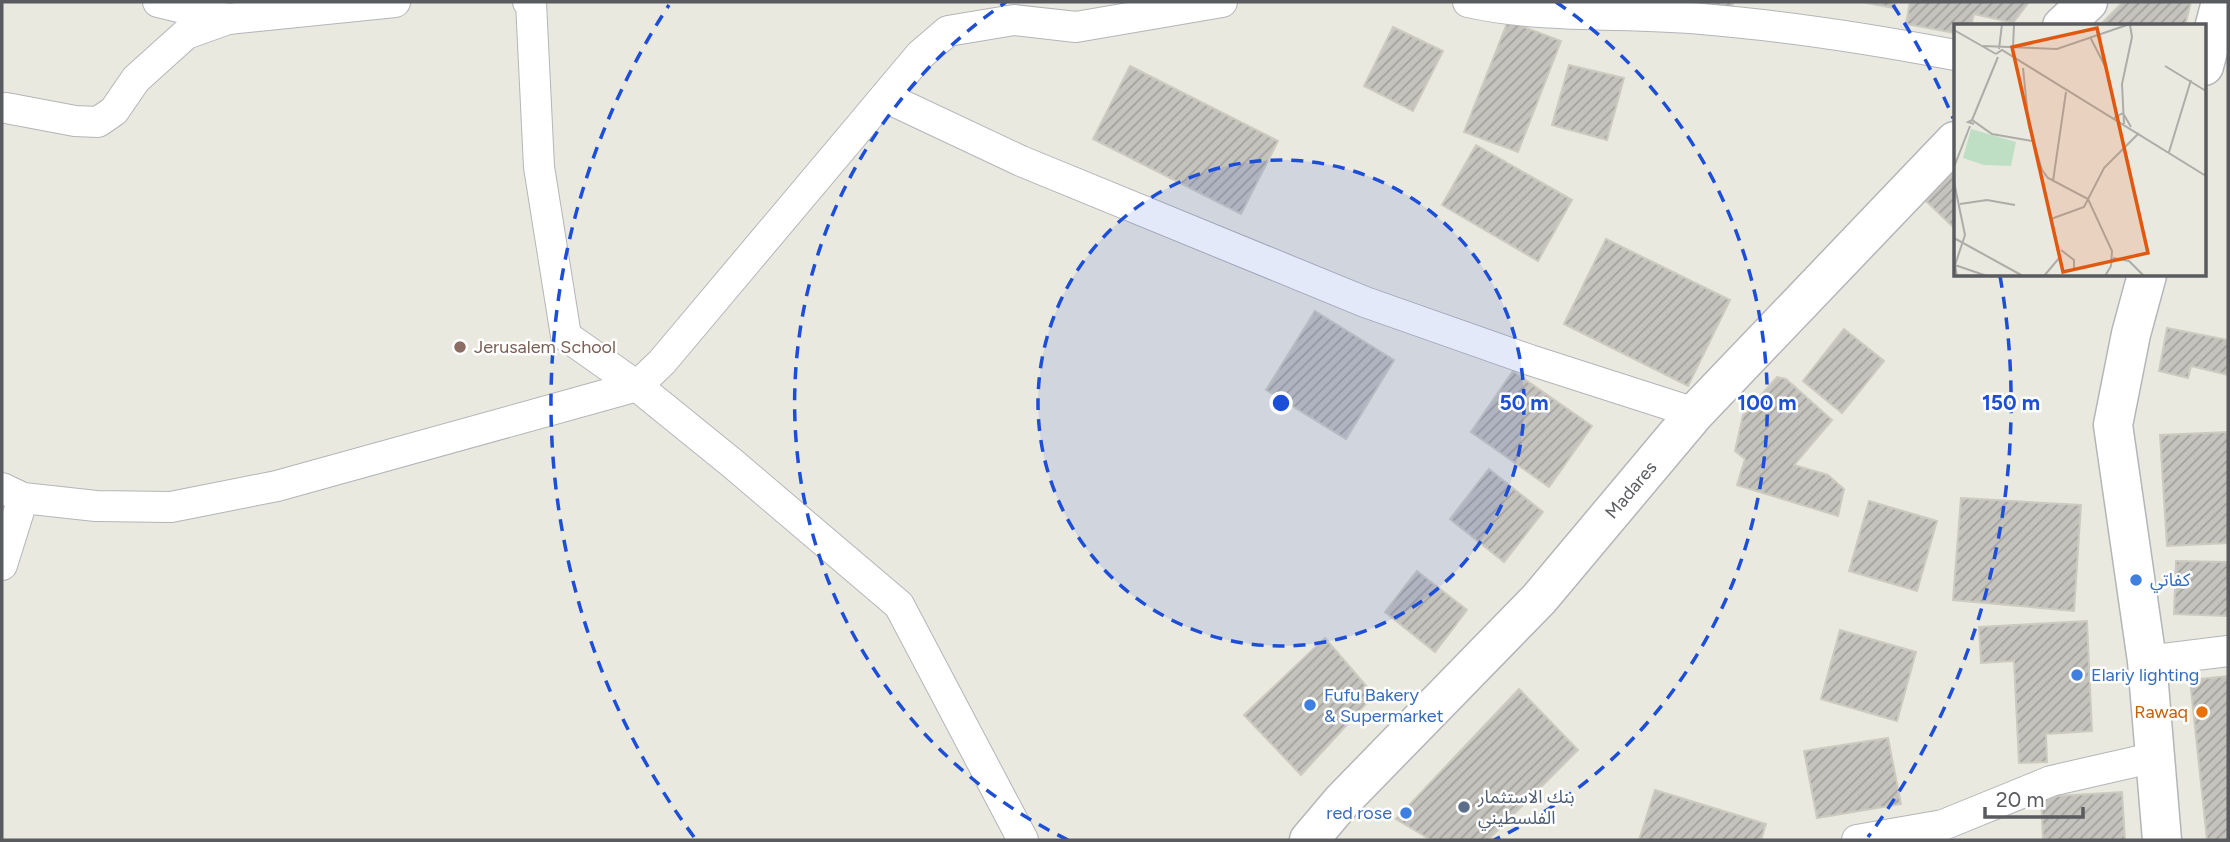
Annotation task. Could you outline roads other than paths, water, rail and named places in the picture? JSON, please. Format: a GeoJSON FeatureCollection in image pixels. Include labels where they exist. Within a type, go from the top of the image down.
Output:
{"type":"FeatureCollection","features":[{"type":"Feature","properties":{"kind":"street"},"geometry":{"type":"LineString","coordinates":[[158,2],[228,19]]}},
{"type":"Feature","properties":{"kind":"street"},"geometry":{"type":"LineString","coordinates":[[6,108],[75,121],[98,122],[114,111],[136,79],[186,34],[228,19],[395,2]]}},
{"type":"Feature","properties":{"kind":"street"},"geometry":{"type":"LineString","coordinates":[[528,2],[531,2],[539,166],[566,336],[637,386],[899,605],[1023,840]]}},
{"type":"Feature","properties":{"kind":"street"},"geometry":{"type":"LineString","coordinates":[[2,565],[16,525],[12,493],[96,506],[171,506],[277,486],[637,386],[662,362],[920,55],[948,31],[1014,20],[1076,27],[1222,2]]}},
{"type":"Feature","properties":{"kind":"street"},"geometry":{"type":"LineString","coordinates":[[1468,2],[1501,9],[1700,19],[1857,36],[1954,55]]}},
{"type":"Feature","properties":{"kind":"street"},"geometry":{"type":"LineString","coordinates":[[2056,24],[2068,2]]}},
{"type":"Feature","properties":{"kind":"street"},"geometry":{"type":"LineString","coordinates":[[2064,24],[2088,2]]}},
{"type":"Feature","properties":{"kind":"street"},"geometry":{"type":"LineString","coordinates":[[2206,58],[2219,5]]}},
{"type":"Feature","properties":{"kind":"street"},"geometry":{"type":"LineString","coordinates":[[885,97],[1021,161],[1365,302],[1530,360],[1695,413]]}},
{"type":"Feature","properties":{"kind":"street","name":"Madares"},"geometry":{"type":"LineString","coordinates":[[1309,840],[1342,801],[1539,598],[1695,413],[1954,142]]}},
{"type":"Feature","properties":{"kind":"street"},"geometry":{"type":"LineString","coordinates":[[2147,276],[2131,334],[2113,425],[2147,661],[2162,840]]}},
{"type":"Feature","properties":{"kind":"street"},"geometry":{"type":"LineString","coordinates":[[2147,661],[2228,651]]}},
{"type":"Feature","properties":{"kind":"street"},"geometry":{"type":"LineString","coordinates":[[1857,840],[1943,825],[2051,781],[2156,757]]}},
{"type":"Feature","properties":{"kind":"street"},"geometry":{"type":"LineString","coordinates":[[1342,801],[1345,840]]}},
{"type":"Feature","properties":{"kind":"place","name":"Jerusalem School"},"geometry":{"type":"Point","coordinates":[460,347]}},
{"type":"Feature","properties":{"kind":"place","name":"كفاتي"},"geometry":{"type":"Point","coordinates":[2136,580]}},
{"type":"Feature","properties":{"kind":"place","name":"Elariy lighting"},"geometry":{"type":"Point","coordinates":[2077,675]}},
{"type":"Feature","properties":{"kind":"place","name":"Fufu Bakery & Supermarket"},"geometry":{"type":"Point","coordinates":[1310,705]}},
{"type":"Feature","properties":{"kind":"place","name":"Rawaq"},"geometry":{"type":"Point","coordinates":[2202,712]}},
{"type":"Feature","properties":{"kind":"place","name":"بنك الاستثمار الفلسطيني"},"geometry":{"type":"Point","coordinates":[1464,807]}},
{"type":"Feature","properties":{"kind":"place","name":"red rose"},"geometry":{"type":"Point","coordinates":[1406,813]}}]}
